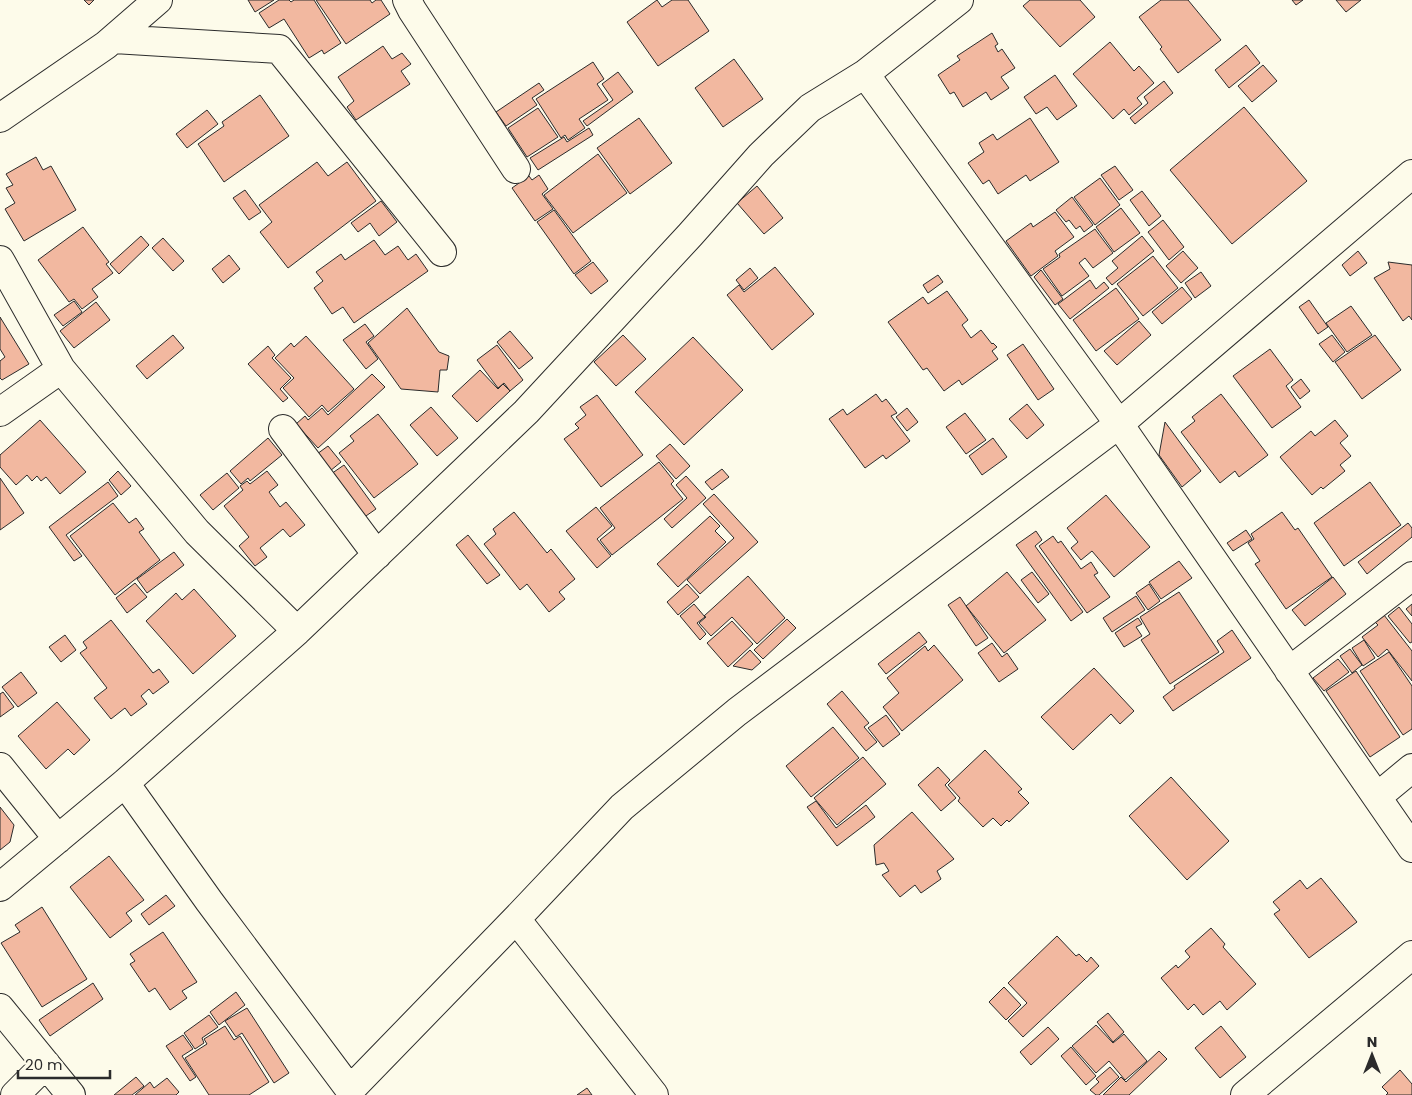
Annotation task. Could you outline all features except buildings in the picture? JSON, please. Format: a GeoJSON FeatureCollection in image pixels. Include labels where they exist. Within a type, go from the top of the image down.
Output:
{"type":"FeatureCollection","features":[{"type":"Feature","properties":{"kind":"street"},"geometry":{"type":"LineString","coordinates":[[0,118],[114,39],[158,0]]}},
{"type":"Feature","properties":{"kind":"street"},"geometry":{"type":"LineString","coordinates":[[407,0],[516,169]]}},
{"type":"Feature","properties":{"kind":"street"},"geometry":{"type":"LineString","coordinates":[[0,887],[125,783],[297,631],[526,412],[690,235],[761,155],[810,108],[864,74],[958,0]]}},
{"type":"Feature","properties":{"kind":"street"},"geometry":{"type":"LineString","coordinates":[[114,39],[280,49],[442,252]]}},
{"type":"Feature","properties":{"kind":"street"},"geometry":{"type":"LineString","coordinates":[[864,74],[1118,424],[1412,848]]}},
{"type":"Feature","properties":{"kind":"street"},"geometry":{"type":"LineString","coordinates":[[125,783],[350,1093],[622,807],[737,712],[1118,424],[1412,174]]}},
{"type":"Feature","properties":{"kind":"street"},"geometry":{"type":"LineString","coordinates":[[0,260],[61,369],[197,532],[297,631]]}},
{"type":"Feature","properties":{"kind":"street"},"geometry":{"type":"LineString","coordinates":[[0,412],[61,369]]}},
{"type":"Feature","properties":{"kind":"street"},"geometry":{"type":"LineString","coordinates":[[283,429],[377,555]]}},
{"type":"Feature","properties":{"kind":"street"},"geometry":{"type":"LineString","coordinates":[[1289,671],[1412,576]]}},
{"type":"Feature","properties":{"kind":"street"},"geometry":{"type":"LineString","coordinates":[[0,767],[58,839]]}},
{"type":"Feature","properties":{"kind":"street"},"geometry":{"type":"LineString","coordinates":[[1377,797],[1412,768]]}},
{"type":"Feature","properties":{"kind":"street"},"geometry":{"type":"LineString","coordinates":[[516,919],[654,1095]]}},
{"type":"Feature","properties":{"kind":"street"},"geometry":{"type":"LineString","coordinates":[[1245,1095],[1412,955]]}},
{"type":"Feature","properties":{"kind":"street"},"geometry":{"type":"LineString","coordinates":[[0,1008],[71,1095]]}},
{"type":"Feature","properties":{"kind":"street"},"geometry":{"type":"LineString","coordinates":[[15,1095],[46,1064]]}}]}
